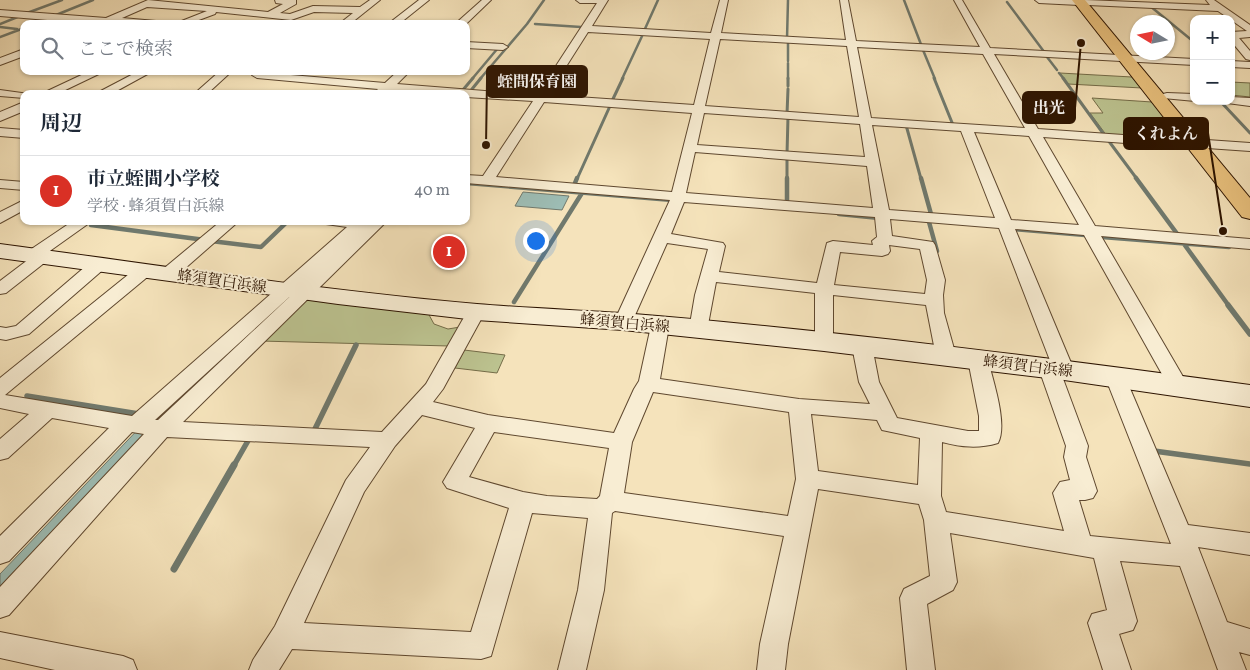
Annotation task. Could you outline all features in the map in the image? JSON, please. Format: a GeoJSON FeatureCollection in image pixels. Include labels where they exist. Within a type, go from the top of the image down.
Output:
{"type":"FeatureCollection","features":[{"type":"Feature","properties":{"kind":"main road"},"geometry":{"type":"LineString","coordinates":[[1083,1],[1130,58]]}},
{"type":"Feature","properties":{"kind":"main road"},"geometry":{"type":"LineString","coordinates":[[1132,60],[1167,96],[1250,212]]}},
{"type":"Feature","properties":{"kind":"main road"},"geometry":{"type":"LineString","coordinates":[[1132,60],[1201,144],[1250,196]]}},
{"type":"Feature","properties":{"kind":"main road","name":"蜂須賀白浜線"},"geometry":{"type":"LineString","coordinates":[[0,251],[476,312],[623,322],[862,346],[1250,396]]}},
{"type":"Feature","properties":{"kind":"street"},"geometry":{"type":"LineString","coordinates":[[190,20],[244,0]]}},
{"type":"Feature","properties":{"kind":"street"},"geometry":{"type":"LineString","coordinates":[[259,20],[293,2],[280,1],[282,0]]}},
{"type":"Feature","properties":{"kind":"street"},"geometry":{"type":"LineString","coordinates":[[349,20],[376,0]]}},
{"type":"Feature","properties":{"kind":"street"},"geometry":{"type":"LineString","coordinates":[[398,20],[425,0]]}},
{"type":"Feature","properties":{"kind":"street"},"geometry":{"type":"LineString","coordinates":[[464,20],[487,0]]}},
{"type":"Feature","properties":{"kind":"street"},"geometry":{"type":"LineString","coordinates":[[580,0],[604,1]]}},
{"type":"Feature","properties":{"kind":"street"},"geometry":{"type":"LineString","coordinates":[[623,322],[678,197],[724,0]]}},
{"type":"Feature","properties":{"kind":"street"},"geometry":{"type":"LineString","coordinates":[[844,0],[885,240]]}},
{"type":"Feature","properties":{"kind":"street"},"geometry":{"type":"LineString","coordinates":[[958,0],[1179,387]]}},
{"type":"Feature","properties":{"kind":"street"},"geometry":{"type":"LineString","coordinates":[[1039,0],[1221,8]]}},
{"type":"Feature","properties":{"kind":"street"},"geometry":{"type":"LineString","coordinates":[[1208,0],[1250,29]]}},
{"type":"Feature","properties":{"kind":"street"},"geometry":{"type":"LineString","coordinates":[[487,181],[604,1]]}},
{"type":"Feature","properties":{"kind":"street"},"geometry":{"type":"LineString","coordinates":[[110,20],[151,2],[294,17],[312,9],[360,10]]}},
{"type":"Feature","properties":{"kind":"street"},"geometry":{"type":"LineString","coordinates":[[225,20],[245,12]]}},
{"type":"Feature","properties":{"kind":"street"},"geometry":{"type":"LineString","coordinates":[[0,13],[85,20]]}},
{"type":"Feature","properties":{"kind":"street"},"geometry":{"type":"LineString","coordinates":[[0,22],[21,14]]}},
{"type":"Feature","properties":{"kind":"street"},"geometry":{"type":"LineString","coordinates":[[585,29],[1130,59]]}},
{"type":"Feature","properties":{"kind":"street"},"geometry":{"type":"LineString","coordinates":[[1249,54],[1231,35],[1250,34]]}},
{"type":"Feature","properties":{"kind":"street"},"geometry":{"type":"LineString","coordinates":[[470,45],[503,47]]}},
{"type":"Feature","properties":{"kind":"street"},"geometry":{"type":"LineString","coordinates":[[0,53],[20,54]]}},
{"type":"Feature","properties":{"kind":"street"},"geometry":{"type":"LineString","coordinates":[[0,62],[20,55]]}},
{"type":"Feature","properties":{"kind":"street"},"geometry":{"type":"LineString","coordinates":[[1152,60],[1190,62]]}},
{"type":"Feature","properties":{"kind":"street"},"geometry":{"type":"LineString","coordinates":[[1235,64],[1250,65]]}},
{"type":"Feature","properties":{"kind":"street"},"geometry":{"type":"LineString","coordinates":[[56,90],[91,75]]}},
{"type":"Feature","properties":{"kind":"street"},"geometry":{"type":"LineString","coordinates":[[109,90],[140,75]]}},
{"type":"Feature","properties":{"kind":"street"},"geometry":{"type":"LineString","coordinates":[[205,90],[222,75]]}},
{"type":"Feature","properties":{"kind":"street"},"geometry":{"type":"LineString","coordinates":[[257,75],[256,76],[313,80],[383,90],[400,75]]}},
{"type":"Feature","properties":{"kind":"street"},"geometry":{"type":"LineString","coordinates":[[298,89],[320,75]]}},
{"type":"Feature","properties":{"kind":"street"},"geometry":{"type":"LineString","coordinates":[[0,93],[20,95]]}},
{"type":"Feature","properties":{"kind":"street"},"geometry":{"type":"LineString","coordinates":[[470,94],[1250,147]]}},
{"type":"Feature","properties":{"kind":"street"},"geometry":{"type":"LineString","coordinates":[[1167,96],[1190,98]]}},
{"type":"Feature","properties":{"kind":"street"},"geometry":{"type":"LineString","coordinates":[[1235,101],[1250,102]]}},
{"type":"Feature","properties":{"kind":"street"},"geometry":{"type":"LineString","coordinates":[[0,117],[20,108]]}},
{"type":"Feature","properties":{"kind":"street"},"geometry":{"type":"LineString","coordinates":[[966,128],[1005,224],[1056,370],[1077,446],[1075,457],[1086,491],[1068,489],[1065,493],[1092,547],[1122,620],[1102,623],[1117,670]]}},
{"type":"Feature","properties":{"kind":"street"},"geometry":{"type":"LineString","coordinates":[[0,132],[20,134]]}},
{"type":"Feature","properties":{"kind":"street"},"geometry":{"type":"LineString","coordinates":[[690,148],[873,162]]}},
{"type":"Feature","properties":{"kind":"street"},"geometry":{"type":"LineString","coordinates":[[470,179],[1250,244]]}},
{"type":"Feature","properties":{"kind":"street"},"geometry":{"type":"LineString","coordinates":[[0,184],[20,186]]}},
{"type":"Feature","properties":{"kind":"street"},"geometry":{"type":"LineString","coordinates":[[0,218],[20,206]]}},
{"type":"Feature","properties":{"kind":"street"},"geometry":{"type":"LineString","coordinates":[[0,289],[37,256],[79,225]]}},
{"type":"Feature","properties":{"kind":"street"},"geometry":{"type":"LineString","coordinates":[[168,274],[226,225]]}},
{"type":"Feature","properties":{"kind":"street"},"geometry":{"type":"LineString","coordinates":[[0,606],[144,426],[295,290],[358,225]]}},
{"type":"Feature","properties":{"kind":"street"},"geometry":{"type":"LineString","coordinates":[[0,553],[295,290],[375,225]]}},
{"type":"Feature","properties":{"kind":"street"},"geometry":{"type":"LineString","coordinates":[[660,237],[717,246],[698,330]]}},
{"type":"Feature","properties":{"kind":"street"},"geometry":{"type":"LineString","coordinates":[[824,342],[825,289],[833,246],[882,250],[880,241],[885,240],[927,245],[936,280],[935,313],[946,356]]}},
{"type":"Feature","properties":{"kind":"street"},"geometry":{"type":"LineString","coordinates":[[0,333],[6,334],[22,330],[99,264]]}},
{"type":"Feature","properties":{"kind":"street"},"geometry":{"type":"LineString","coordinates":[[0,389],[145,270]]}},
{"type":"Feature","properties":{"kind":"street"},"geometry":{"type":"LineString","coordinates":[[709,276],[934,300]]}},
{"type":"Feature","properties":{"kind":"street"},"geometry":{"type":"LineString","coordinates":[[263,670],[285,635],[354,487],[387,440],[433,389],[476,312]]}},
{"type":"Feature","properties":{"kind":"street"},"geometry":{"type":"LineString","coordinates":[[572,670],[591,590],[606,505],[621,442],[644,389],[649,384],[660,326]]}},
{"type":"Feature","properties":{"kind":"street"},"geometry":{"type":"LineString","coordinates":[[862,346],[869,382],[890,424],[931,432],[985,438],[990,436],[990,416],[978,360]]}},
{"type":"Feature","properties":{"kind":"street"},"geometry":{"type":"LineString","coordinates":[[1116,378],[1184,545],[1232,670]]}},
{"type":"Feature","properties":{"kind":"street"},"geometry":{"type":"LineString","coordinates":[[649,384],[799,406],[885,413]]}},
{"type":"Feature","properties":{"kind":"street"},"geometry":{"type":"LineString","coordinates":[[0,401],[144,426],[387,440]]}},
{"type":"Feature","properties":{"kind":"street"},"geometry":{"type":"LineString","coordinates":[[418,406],[488,423],[621,442]]}},
{"type":"Feature","properties":{"kind":"street"},"geometry":{"type":"LineString","coordinates":[[771,670],[774,644],[808,479],[799,406]]}},
{"type":"Feature","properties":{"kind":"street"},"geometry":{"type":"LineString","coordinates":[[0,452],[48,409]]}},
{"type":"Feature","properties":{"kind":"street"},"geometry":{"type":"LineString","coordinates":[[488,423],[455,482],[522,502],[547,506],[606,505],[798,528]]}},
{"type":"Feature","properties":{"kind":"street"},"geometry":{"type":"LineString","coordinates":[[921,670],[912,598],[944,582],[932,508],[931,432]]}},
{"type":"Feature","properties":{"kind":"street"},"geometry":{"type":"LineString","coordinates":[[808,479],[1092,547],[1250,544]]}},
{"type":"Feature","properties":{"kind":"street"},"geometry":{"type":"LineString","coordinates":[[285,635],[481,646],[522,502]]}},
{"type":"Feature","properties":{"kind":"street"},"geometry":{"type":"LineString","coordinates":[[1218,632],[1250,642]]}},
{"type":"Feature","properties":{"kind":"street"},"geometry":{"type":"LineString","coordinates":[[0,645],[115,669]]}},
{"type":"Feature","properties":{"kind":"green space"},"geometry":{"type":"Polygon","coordinates":[[[1060,73],[1132,77],[1142,88],[1068,84],[1060,73]]]}},
{"type":"Feature","properties":{"kind":"green space"},"geometry":{"type":"Polygon","coordinates":[[[1235,82],[1250,83],[1250,97],[1235,95],[1235,82]]]}},
{"type":"Feature","properties":{"kind":"green space"},"geometry":{"type":"Polygon","coordinates":[[[1092,98],[1152,102],[1183,141],[1107,136],[1090,113],[1103,113],[1092,98]]]}},
{"type":"Feature","properties":{"kind":"green space"},"geometry":{"type":"Polygon","coordinates":[[[303,298],[428,313],[434,324],[448,329],[460,327],[449,346],[260,341],[303,298]]]}},
{"type":"Feature","properties":{"kind":"green space"},"geometry":{"type":"Polygon","coordinates":[[[464,350],[505,355],[497,373],[455,368],[464,350]]]}},
{"type":"Feature","properties":{"kind":"water"},"geometry":{"type":"Polygon","coordinates":[[[523,192],[569,196],[562,210],[515,206],[523,192]]]}},
{"type":"Feature","properties":{"kind":"water"},"geometry":{"type":"Polygon","coordinates":[[[282,297],[290,298],[0,589],[0,574],[147,420],[282,297]]]}},
{"type":"Feature","properties":{"kind":"waterway"},"geometry":{"type":"LineString","coordinates":[[27,13],[62,0]]}},
{"type":"Feature","properties":{"kind":"waterway"},"geometry":{"type":"LineString","coordinates":[[56,15],[93,0]]}},
{"type":"Feature","properties":{"kind":"waterway"},"geometry":{"type":"LineString","coordinates":[[480,79],[527,24],[544,0]]}},
{"type":"Feature","properties":{"kind":"waterway"},"geometry":{"type":"LineString","coordinates":[[644,31],[658,0]]}},
{"type":"Feature","properties":{"kind":"waterway"},"geometry":{"type":"LineString","coordinates":[[787,39],[788,0]]}},
{"type":"Feature","properties":{"kind":"waterway"},"geometry":{"type":"LineString","coordinates":[[904,0],[922,47]]}},
{"type":"Feature","properties":{"kind":"waterway"},"geometry":{"type":"LineString","coordinates":[[1007,2],[1045,53],[1042,53]]}},
{"type":"Feature","properties":{"kind":"waterway"},"geometry":{"type":"LineString","coordinates":[[1150,6],[1190,39]]}},
{"type":"Feature","properties":{"kind":"waterway"},"geometry":{"type":"LineString","coordinates":[[0,24],[20,16]]}},
{"type":"Feature","properties":{"kind":"waterway"},"geometry":{"type":"LineString","coordinates":[[43,20],[47,18]]}},
{"type":"Feature","properties":{"kind":"waterway"},"geometry":{"type":"LineString","coordinates":[[535,24],[581,27]]}},
{"type":"Feature","properties":{"kind":"waterway"},"geometry":{"type":"LineString","coordinates":[[0,27],[17,29]]}},
{"type":"Feature","properties":{"kind":"waterway"},"geometry":{"type":"LineString","coordinates":[[0,37],[20,30]]}},
{"type":"Feature","properties":{"kind":"waterway"},"geometry":{"type":"LineString","coordinates":[[622,79],[643,34]]}},
{"type":"Feature","properties":{"kind":"waterway"},"geometry":{"type":"LineString","coordinates":[[788,42],[788,61]]}},
{"type":"Feature","properties":{"kind":"waterway"},"geometry":{"type":"LineString","coordinates":[[472,79],[498,48]]}},
{"type":"Feature","properties":{"kind":"waterway"},"geometry":{"type":"LineString","coordinates":[[923,50],[935,79]]}},
{"type":"Feature","properties":{"kind":"waterway"},"geometry":{"type":"LineString","coordinates":[[1047,57],[1057,70]]}},
{"type":"Feature","properties":{"kind":"waterway"},"geometry":{"type":"LineString","coordinates":[[788,63],[788,86]]}},
{"type":"Feature","properties":{"kind":"waterway"},"geometry":{"type":"LineString","coordinates":[[1059,73],[1064,79]]}},
{"type":"Feature","properties":{"kind":"waterway"},"geometry":{"type":"LineString","coordinates":[[463,90],[473,78]]}},
{"type":"Feature","properties":{"kind":"waterway"},"geometry":{"type":"LineString","coordinates":[[470,92],[481,78]]}},
{"type":"Feature","properties":{"kind":"waterway"},"geometry":{"type":"LineString","coordinates":[[612,101],[623,78]]}},
{"type":"Feature","properties":{"kind":"waterway"},"geometry":{"type":"LineString","coordinates":[[934,78],[953,125],[949,125]]}},
{"type":"Feature","properties":{"kind":"waterway"},"geometry":{"type":"LineString","coordinates":[[1063,78],[1105,136]]}},
{"type":"Feature","properties":{"kind":"waterway"},"geometry":{"type":"LineString","coordinates":[[787,114],[788,89]]}},
{"type":"Feature","properties":{"kind":"waterway"},"geometry":{"type":"LineString","coordinates":[[1224,105],[1250,133]]}},
{"type":"Feature","properties":{"kind":"waterway"},"geometry":{"type":"LineString","coordinates":[[577,179],[610,106]]}},
{"type":"Feature","properties":{"kind":"waterway"},"geometry":{"type":"LineString","coordinates":[[787,154],[788,117]]}},
{"type":"Feature","properties":{"kind":"waterway"},"geometry":{"type":"LineString","coordinates":[[906,125],[921,179]]}},
{"type":"Feature","properties":{"kind":"waterway"},"geometry":{"type":"LineString","coordinates":[[1108,140],[1137,179]]}},
{"type":"Feature","properties":{"kind":"waterway"},"geometry":{"type":"LineString","coordinates":[[787,158],[787,202]]}},
{"type":"Feature","properties":{"kind":"waterway"},"geometry":{"type":"LineString","coordinates":[[575,183],[577,178]]}},
{"type":"Feature","properties":{"kind":"waterway"},"geometry":{"type":"LineString","coordinates":[[921,178],[931,214]]}},
{"type":"Feature","properties":{"kind":"waterway"},"geometry":{"type":"LineString","coordinates":[[1136,178],[1178,235]]}},
{"type":"Feature","properties":{"kind":"waterway"},"geometry":{"type":"LineString","coordinates":[[470,183],[672,200]]}},
{"type":"Feature","properties":{"kind":"waterway"},"geometry":{"type":"LineString","coordinates":[[514,302],[582,193]]}},
{"type":"Feature","properties":{"kind":"waterway"},"geometry":{"type":"LineString","coordinates":[[839,214],[879,218]]}},
{"type":"Feature","properties":{"kind":"waterway"},"geometry":{"type":"LineString","coordinates":[[929,222],[937,251]]}},
{"type":"Feature","properties":{"kind":"waterway"},"geometry":{"type":"LineString","coordinates":[[91,225],[205,240]]}},
{"type":"Feature","properties":{"kind":"waterway"},"geometry":{"type":"LineString","coordinates":[[211,241],[261,247],[284,225]]}},
{"type":"Feature","properties":{"kind":"waterway"},"geometry":{"type":"LineString","coordinates":[[362,228],[365,225]]}},
{"type":"Feature","properties":{"kind":"waterway"},"geometry":{"type":"LineString","coordinates":[[1013,229],[1085,235]]}},
{"type":"Feature","properties":{"kind":"waterway"},"geometry":{"type":"LineString","coordinates":[[1102,237],[1229,247]]}},
{"type":"Feature","properties":{"kind":"waterway"},"geometry":{"type":"LineString","coordinates":[[1184,244],[1229,306]]}},
{"type":"Feature","properties":{"kind":"waterway"},"geometry":{"type":"LineString","coordinates":[[1228,305],[1250,334]]}},
{"type":"Feature","properties":{"kind":"waterway"},"geometry":{"type":"LineString","coordinates":[[314,431],[356,345]]}},
{"type":"Feature","properties":{"kind":"waterway"},"geometry":{"type":"LineString","coordinates":[[27,396],[139,414]]}},
{"type":"Feature","properties":{"kind":"waterway"},"geometry":{"type":"LineString","coordinates":[[233,467],[249,439],[253,439]]}},
{"type":"Feature","properties":{"kind":"waterway"},"geometry":{"type":"LineString","coordinates":[[1154,451],[1250,464]]}},
{"type":"Feature","properties":{"kind":"waterway"},"geometry":{"type":"LineString","coordinates":[[174,569],[234,465]]}},
{"type":"Feature","properties":{"kind":"place","name":"出光"},"geometry":{"type":"Point","coordinates":[1081,43]}},
{"type":"Feature","properties":{"kind":"place","name":"蛭間保育園"},"geometry":{"type":"Point","coordinates":[486,145]}},
{"type":"Feature","properties":{"kind":"place","name":"くれよん"},"geometry":{"type":"Point","coordinates":[1223,231]}},
{"type":"Feature","properties":{"kind":"place","name":"市立蛭間小学校"},"geometry":{"type":"Point","coordinates":[449,252]}}]}
